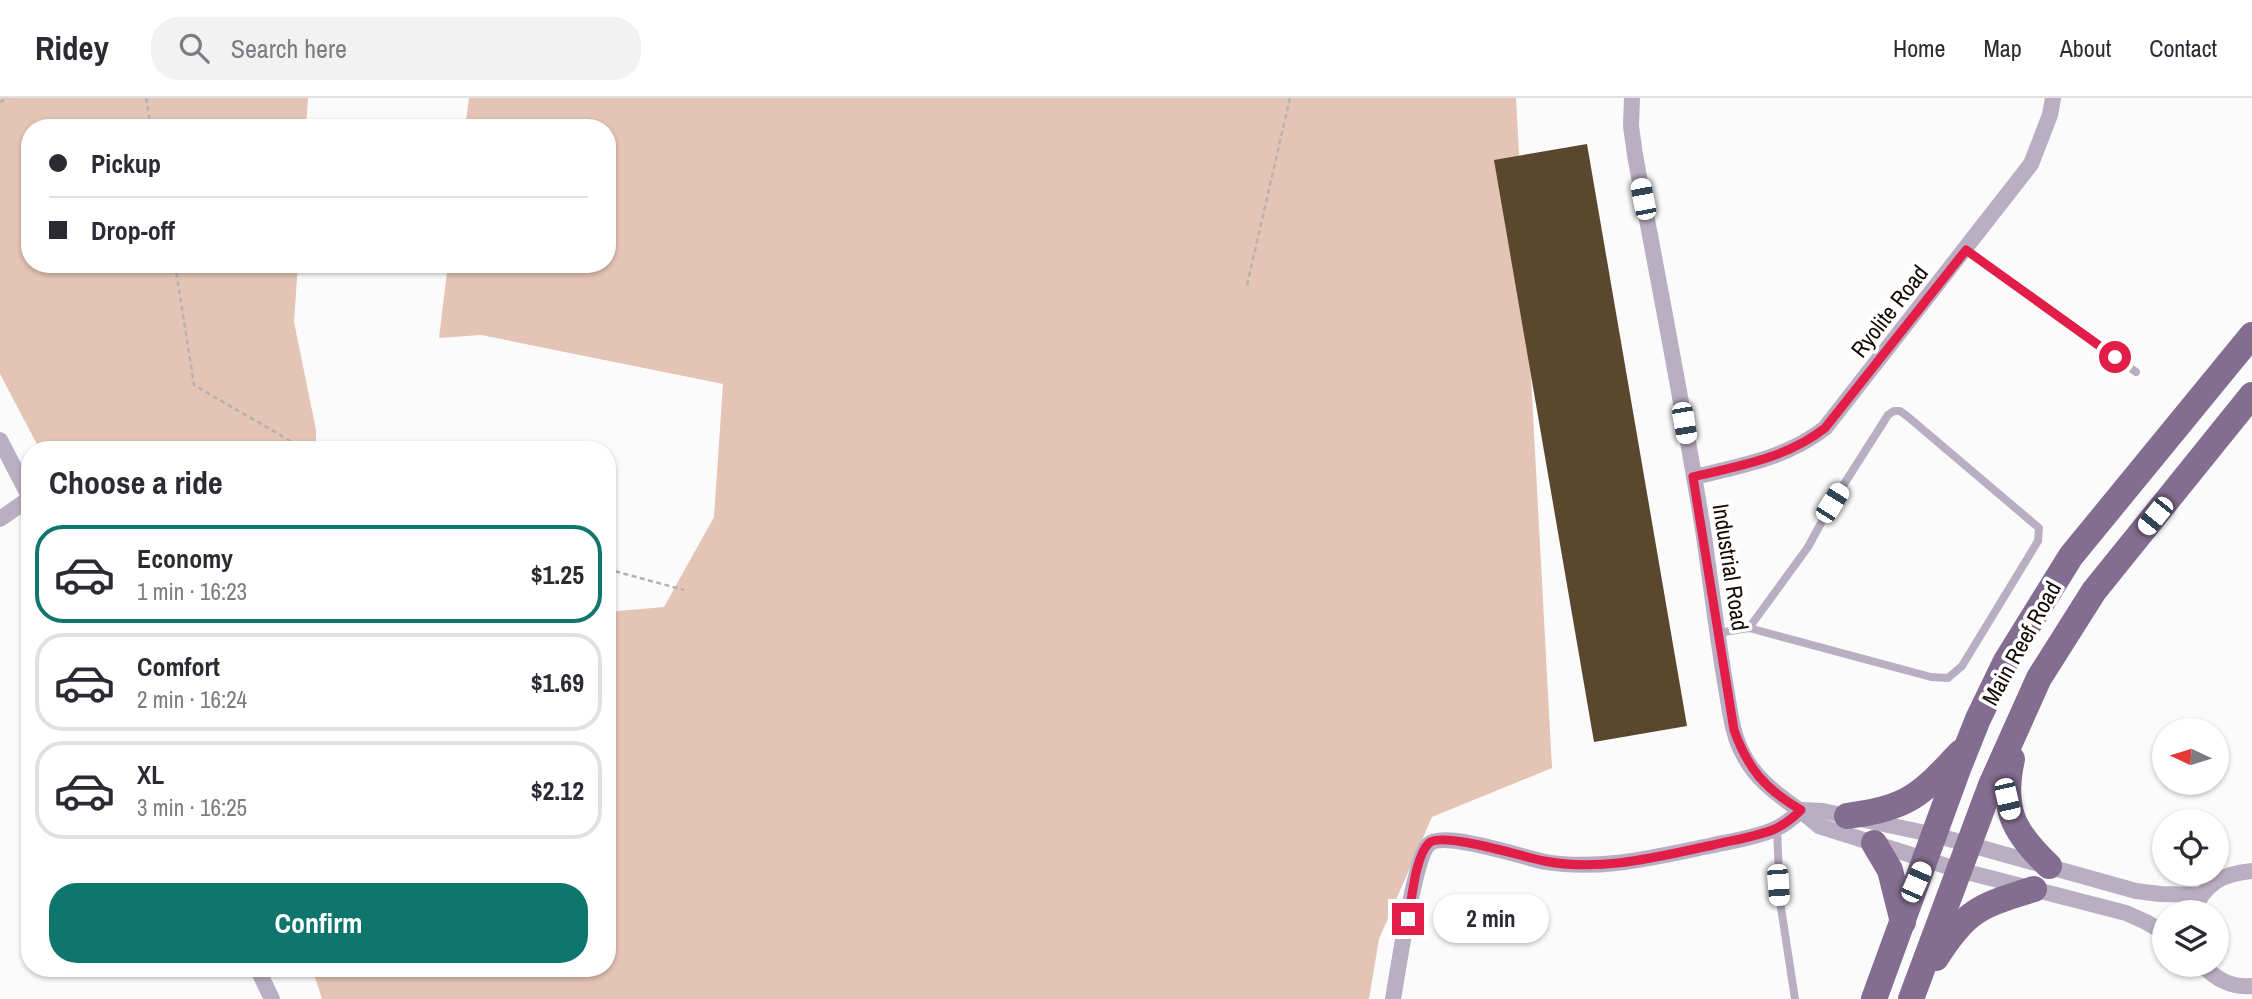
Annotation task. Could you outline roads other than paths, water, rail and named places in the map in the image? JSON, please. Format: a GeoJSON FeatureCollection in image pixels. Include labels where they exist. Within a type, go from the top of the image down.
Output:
{"type":"FeatureCollection","features":[{"type":"Feature","properties":{"kind":"main road","name":"Main Reef Road"},"geometry":{"type":"LineString","coordinates":[[1874,999],[1968,746],[2006,661],[2071,556],[2252,335]]}},
{"type":"Feature","properties":{"kind":"main road","name":"Main Reef Road"},"geometry":{"type":"LineString","coordinates":[[1913,996],[1991,785],[2039,678],[2094,591],[2252,395]]}},
{"type":"Feature","properties":{"kind":"main road"},"geometry":{"type":"LineString","coordinates":[[2022,713],[2007,781],[2007,799],[2012,820],[2022,838],[2049,866]]}},
{"type":"Feature","properties":{"kind":"main road"},"geometry":{"type":"LineString","coordinates":[[1847,816],[1884,809],[1921,792],[1968,746]]}},
{"type":"Feature","properties":{"kind":"main road"},"geometry":{"type":"LineString","coordinates":[[1874,843],[1890,870],[1903,922]]}},
{"type":"Feature","properties":{"kind":"main road"},"geometry":{"type":"LineString","coordinates":[[1913,996],[1962,922],[1979,908],[2034,889]]}},
{"type":"Feature","properties":{"kind":"street","name":"Industrial Road"},"geometry":{"type":"LineString","coordinates":[[1632,98],[1635,155],[1693,477],[1734,730],[1742,753],[1752,770],[1769,788],[1819,826],[1874,843],[1931,847]]}},
{"type":"Feature","properties":{"kind":"street","name":"Ryolite Road"},"geometry":{"type":"LineString","coordinates":[[1693,477],[1790,451],[1808,442],[1825,428],[2031,164],[2050,115],[2053,98]]}},
{"type":"Feature","properties":{"kind":"street"},"geometry":{"type":"LineString","coordinates":[[0,440],[21,481]]}},
{"type":"Feature","properties":{"kind":"street"},"geometry":{"type":"LineString","coordinates":[[0,519],[21,504]]}},
{"type":"Feature","properties":{"kind":"street"},"geometry":{"type":"LineString","coordinates":[[1392,999],[1418,866],[1429,843],[1436,840],[1460,841],[1545,861],[1580,866],[1634,861],[1746,838],[1777,828],[1801,810],[1823,811],[1847,816],[1931,847],[1959,870],[2126,914],[2152,925]]}},
{"type":"Feature","properties":{"kind":"street"},"geometry":{"type":"LineString","coordinates":[[1931,847],[1969,844],[2136,891],[2200,895]]}},
{"type":"Feature","properties":{"kind":"street"},"geometry":{"type":"LineString","coordinates":[[2198,900],[2214,881],[2233,873],[2252,872]]}},
{"type":"Feature","properties":{"kind":"street"},"geometry":{"type":"LineString","coordinates":[[261,977],[272,999]]}},
{"type":"Feature","properties":{"kind":"street"},"geometry":{"type":"LineString","coordinates":[[2214,977],[2231,985],[2252,986]]}},
{"type":"Feature","properties":{"kind":"lane"},"geometry":{"type":"LineString","coordinates":[[1966,250],[2136,372]]}},
{"type":"Feature","properties":{"kind":"lane"},"geometry":{"type":"LineString","coordinates":[[1718,633],[1749,628],[1931,677],[1948,678],[1962,666],[1976,644],[2038,541],[2039,528],[1907,416],[1900,411],[1894,411],[1888,415],[1832,503],[1808,547],[1749,628]]}},
{"type":"Feature","properties":{"kind":"lane"},"geometry":{"type":"LineString","coordinates":[[1777,828],[1780,901],[1795,999]]}}]}
